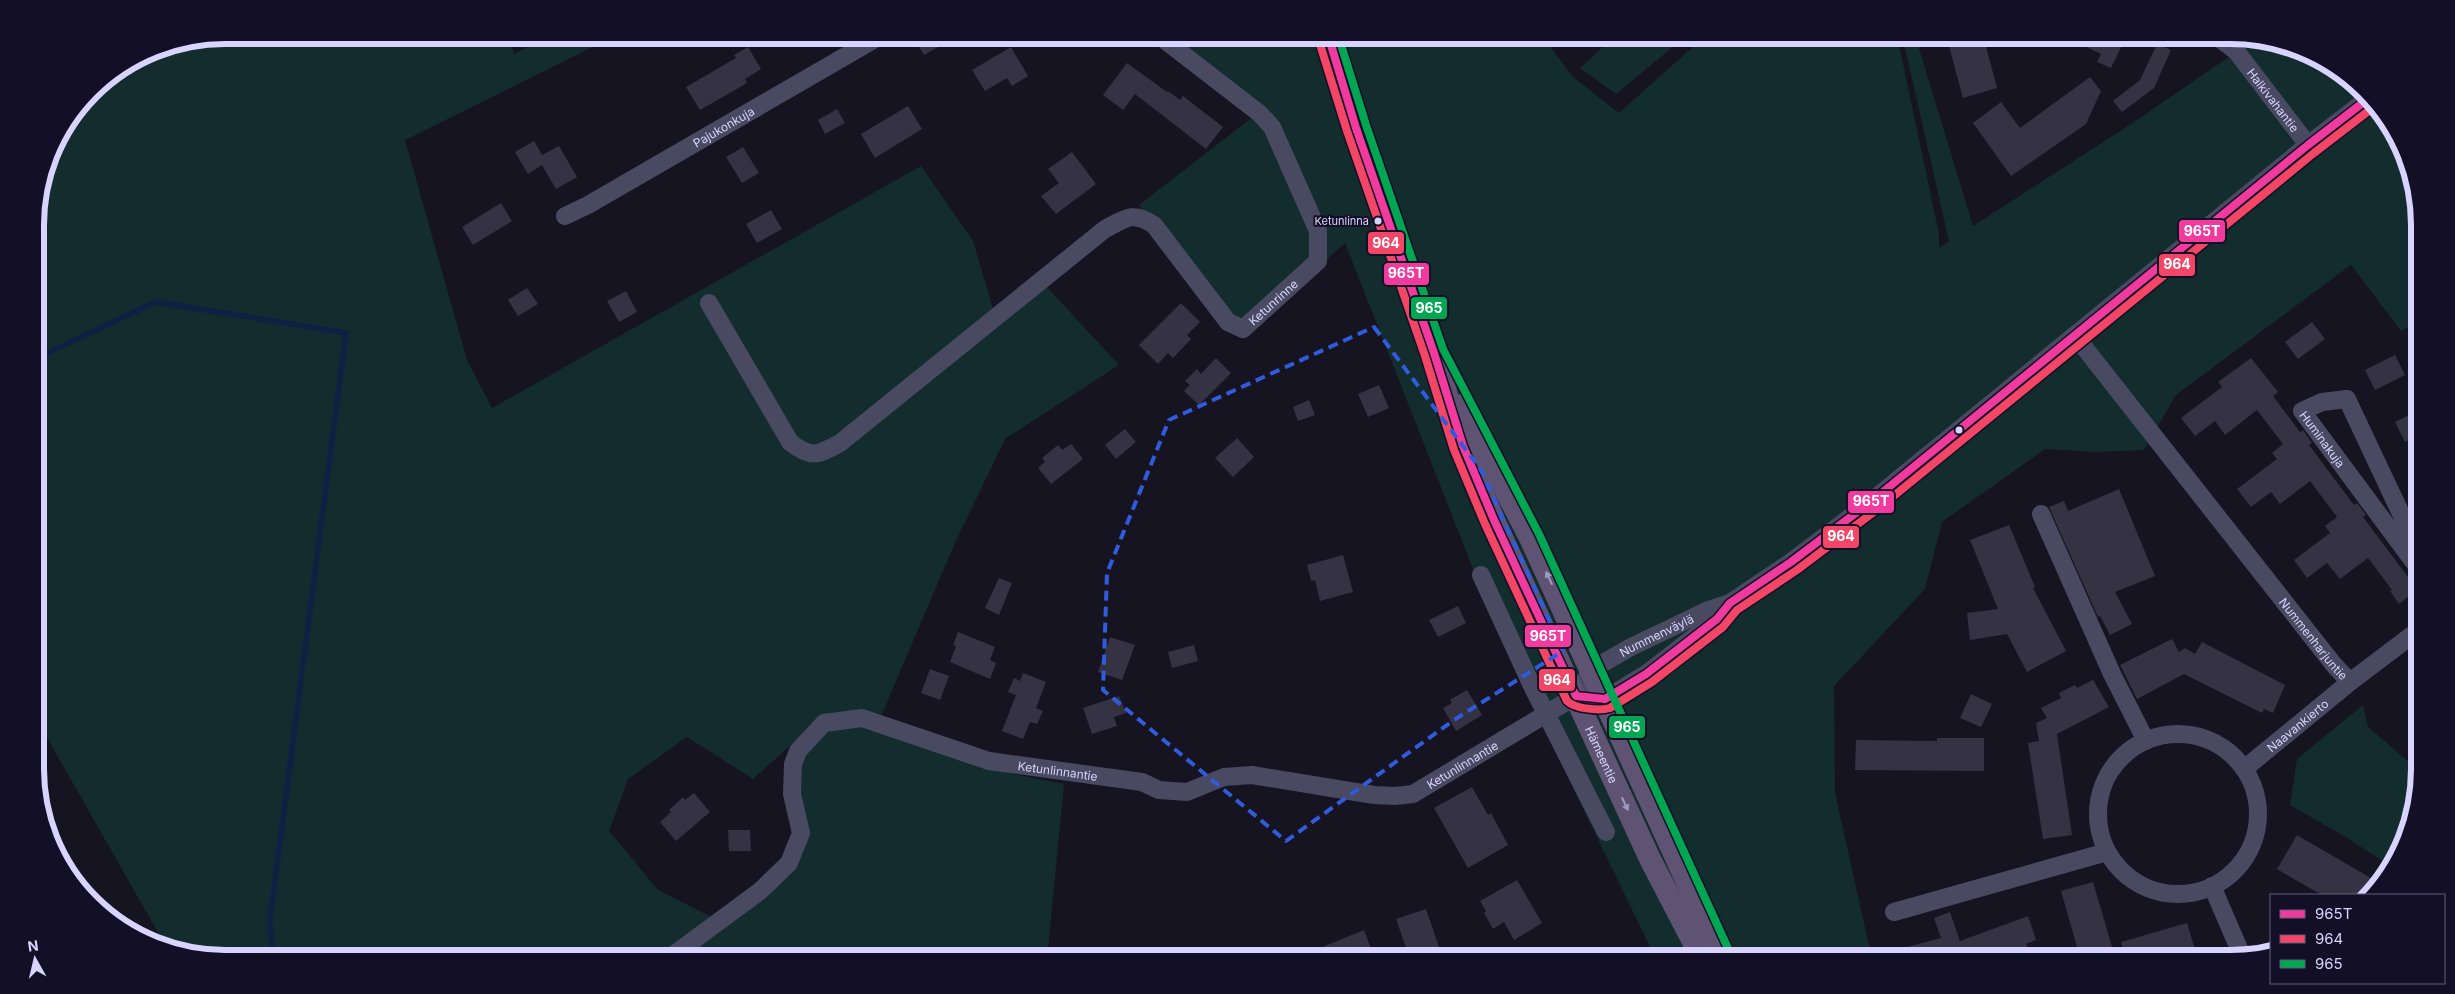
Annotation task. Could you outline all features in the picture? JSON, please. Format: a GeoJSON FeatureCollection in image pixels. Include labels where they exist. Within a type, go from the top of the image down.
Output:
{"type":"FeatureCollection","features":[{"type":"Feature","properties":{"kind":"main road","name":"Hämeentie"},"geometry":{"type":"LineString","coordinates":[[1331,44],[1356,128],[1434,353],[1463,446],[1494,520],[1650,859],[1697,950]]}},
{"type":"Feature","properties":{"kind":"main road","name":"Hämeentie"},"geometry":{"type":"LineString","coordinates":[[1434,353],[1530,538],[1592,670],[1718,950]]}},
{"type":"Feature","properties":{"kind":"street","name":"Pajukonkuja"},"geometry":{"type":"LineString","coordinates":[[565,216],[866,44]]}},
{"type":"Feature","properties":{"kind":"street","name":"Ketunrinne"},"geometry":{"type":"LineString","coordinates":[[709,303],[790,442],[803,453],[819,454],[840,443],[1105,229],[1128,217],[1141,216],[1154,225],[1228,322],[1243,329],[1318,261],[1318,231],[1272,127],[1259,113],[1170,44]]}},
{"type":"Feature","properties":{"kind":"street","name":"Halkivahantie"},"geometry":{"type":"LineString","coordinates":[[2227,44],[2236,51],[2308,145]]}},
{"type":"Feature","properties":{"kind":"street","name":"Nummenväylä"},"geometry":{"type":"LineString","coordinates":[[1576,696],[1592,670],[1632,647],[1708,610],[1730,603],[1791,562],[1873,500],[2076,337],[2308,145],[2363,103]]}},
{"type":"Feature","properties":{"kind":"street","name":"Nummenharjuntie"},"geometry":{"type":"LineString","coordinates":[[2076,337],[2273,588],[2350,682],[2411,636]]}},
{"type":"Feature","properties":{"kind":"street","name":"Huminakuja"},"geometry":{"type":"LineString","coordinates":[[2411,535],[2347,399],[2322,402],[2302,411],[2411,558]]}},
{"type":"Feature","properties":{"kind":"street"},"geometry":{"type":"LineString","coordinates":[[2041,514],[2112,674],[2146,741]]}},
{"type":"Feature","properties":{"kind":"street"},"geometry":{"type":"LineString","coordinates":[[1482,575],[1504,627],[1606,832]]}},
{"type":"Feature","properties":{"kind":"street","name":"Nummenväylä"},"geometry":{"type":"LineString","coordinates":[[1605,699],[1646,674],[1717,619],[1730,603]]}},
{"type":"Feature","properties":{"kind":"street","name":"Naavankierto"},"geometry":{"type":"LineString","coordinates":[[2244,770],[2350,682]]}},
{"type":"Feature","properties":{"kind":"street"},"geometry":{"type":"LineString","coordinates":[[1576,696],[1605,699]]}},
{"type":"Feature","properties":{"kind":"street","name":"Ketunlinnantie"},"geometry":{"type":"LineString","coordinates":[[680,950],[760,892],[789,863],[801,833],[792,794],[793,764],[798,751],[824,723],[862,718],[989,761],[1142,782],[1159,790],[1187,792],[1224,777],[1252,775],[1395,796],[1413,794],[1576,696]]}},
{"type":"Feature","properties":{"kind":"street"},"geometry":{"type":"LineString","coordinates":[[2177,734],[2194,736],[2210,741],[2224,749],[2244,770],[2256,798],[2256,830],[2245,858],[2230,874],[2212,886],[2192,893],[2174,894],[2154,891],[2127,876],[2107,852],[2098,819],[2103,787],[2110,772],[2120,759],[2146,741],[2177,734]]}},
{"type":"Feature","properties":{"kind":"street"},"geometry":{"type":"LineString","coordinates":[[1894,912],[2107,852]]}},
{"type":"Feature","properties":{"kind":"street"},"geometry":{"type":"LineString","coordinates":[[2212,886],[2240,950]]}},
{"type":"Feature","properties":{"kind":"highlighted area"},"geometry":{"type":"Polygon","coordinates":[[[1374,327],[1481,470],[1563,651],[1454,720],[1286,841],[1103,690],[1107,573],[1169,420],[1374,327]]]}},
{"type":"Feature","properties":{"kind":"green space"},"geometry":{"type":"Polygon","coordinates":[[[213,44],[511,44],[514,54],[533,44],[599,44],[405,140],[467,360],[492,408],[921,166],[973,241],[993,308],[1046,286],[1119,365],[1005,439],[954,545],[882,714],[860,711],[821,718],[753,779],[687,737],[628,779],[609,831],[658,890],[715,919],[672,950],[213,950],[190,947],[161,938],[44,733],[45,201],[53,167],[62,145],[74,124],[97,97],[134,68],[167,53],[213,44]]]}},
{"type":"Feature","properties":{"kind":"green space"},"geometry":{"type":"Polygon","coordinates":[[[1164,44],[1549,44],[1572,76],[1619,113],[1696,44],[1899,44],[1939,234],[1939,248],[1949,241],[1904,44],[1918,44],[1973,226],[2134,122],[2247,44],[2254,45],[2288,53],[2310,62],[2331,74],[2358,97],[2387,134],[2402,167],[2410,201],[2411,326],[2401,331],[2351,265],[2176,395],[2144,450],[2095,452],[2045,449],[1942,522],[1925,589],[1834,686],[1835,792],[1870,950],[1652,950],[1542,724],[1477,579],[1345,243],[1240,338],[1139,205],[1254,116],[1164,44]]]}},
{"type":"Feature","properties":{"kind":"green space"},"geometry":{"type":"Polygon","coordinates":[[[1606,44],[1676,44],[1616,94],[1580,68],[1606,44]]]}},
{"type":"Feature","properties":{"kind":"green space"},"geometry":{"type":"Polygon","coordinates":[[[2363,705],[2368,727],[2409,762],[2411,760],[2408,804],[2402,827],[2386,862],[2290,805],[2297,759],[2363,705]]]}},
{"type":"Feature","properties":{"kind":"green space"},"geometry":{"type":"Polygon","coordinates":[[[862,724],[1014,774],[1064,784],[1048,950],[692,950],[796,865],[802,755],[828,729],[862,724]]]}},
{"type":"Feature","properties":{"kind":"building"},"geometry":{"type":"Polygon","coordinates":[[[917,44],[943,44],[924,55],[917,44]]]}},
{"type":"Feature","properties":{"kind":"building"},"geometry":{"type":"Polygon","coordinates":[[[1948,44],[1985,44],[1997,88],[1963,98],[1948,44]]]}},
{"type":"Feature","properties":{"kind":"building"},"geometry":{"type":"Polygon","coordinates":[[[2080,44],[2123,44],[2111,68],[2097,62],[2101,54],[2080,44]]]}},
{"type":"Feature","properties":{"kind":"building"},"geometry":{"type":"Polygon","coordinates":[[[2157,44],[2171,50],[2154,88],[2122,112],[2113,101],[2140,80],[2157,44]]]}},
{"type":"Feature","properties":{"kind":"building"},"geometry":{"type":"Polygon","coordinates":[[[748,47],[761,69],[745,79],[747,83],[700,110],[686,87],[736,58],[734,55],[748,47]]]}},
{"type":"Feature","properties":{"kind":"building"},"geometry":{"type":"Polygon","coordinates":[[[1011,47],[1028,76],[1012,86],[1007,78],[985,91],[972,70],[1011,47]]]}},
{"type":"Feature","properties":{"kind":"building"},"geometry":{"type":"Polygon","coordinates":[[[1127,63],[1180,100],[1183,96],[1223,127],[1206,149],[1135,94],[1123,110],[1103,95],[1127,63]]]}},
{"type":"Feature","properties":{"kind":"building"},"geometry":{"type":"Polygon","coordinates":[[[2090,77],[2101,91],[2086,124],[2011,176],[1973,123],[2001,102],[2020,128],[2090,77]]]}},
{"type":"Feature","properties":{"kind":"building"},"geometry":{"type":"Polygon","coordinates":[[[908,106],[922,129],[875,158],[861,134],[908,106]]]}},
{"type":"Feature","properties":{"kind":"building"},"geometry":{"type":"Polygon","coordinates":[[[837,109],[845,123],[825,134],[818,120],[837,109]]]}},
{"type":"Feature","properties":{"kind":"building"},"geometry":{"type":"Polygon","coordinates":[[[534,141],[542,155],[559,146],[577,177],[556,189],[542,165],[528,174],[515,152],[534,141]]]}},
{"type":"Feature","properties":{"kind":"building"},"geometry":{"type":"Polygon","coordinates":[[[743,147],[759,173],[742,183],[726,157],[743,147]]]}},
{"type":"Feature","properties":{"kind":"building"},"geometry":{"type":"Polygon","coordinates":[[[1072,152],[1096,184],[1056,214],[1041,196],[1059,183],[1048,169],[1072,152]]]}},
{"type":"Feature","properties":{"kind":"building"},"geometry":{"type":"Polygon","coordinates":[[[501,203],[512,221],[473,245],[462,227],[501,203]]]}},
{"type":"Feature","properties":{"kind":"building"},"geometry":{"type":"Polygon","coordinates":[[[771,210],[782,229],[757,243],[746,224],[771,210]]]}},
{"type":"Feature","properties":{"kind":"building"},"geometry":{"type":"Polygon","coordinates":[[[527,288],[538,304],[518,316],[508,300],[527,288]]]}},
{"type":"Feature","properties":{"kind":"building"},"geometry":{"type":"Polygon","coordinates":[[[626,291],[637,312],[619,322],[607,301],[626,291]]]}},
{"type":"Feature","properties":{"kind":"building"},"geometry":{"type":"Polygon","coordinates":[[[1181,303],[1200,322],[1187,335],[1191,339],[1173,358],[1168,353],[1158,364],[1139,345],[1181,303]]]}},
{"type":"Feature","properties":{"kind":"building"},"geometry":{"type":"Polygon","coordinates":[[[2312,322],[2325,339],[2298,359],[2285,342],[2312,322]]]}},
{"type":"Feature","properties":{"kind":"building"},"geometry":{"type":"Polygon","coordinates":[[[2395,355],[2405,375],[2375,390],[2365,370],[2395,355]]]}},
{"type":"Feature","properties":{"kind":"building"},"geometry":{"type":"Polygon","coordinates":[[[1216,358],[1231,373],[1199,405],[1184,391],[1190,385],[1185,381],[1197,369],[1201,374],[1216,358]]]}},
{"type":"Feature","properties":{"kind":"building"},"geometry":{"type":"Polygon","coordinates":[[[2251,358],[2278,392],[2273,396],[2300,432],[2303,430],[2312,443],[2309,445],[2354,505],[2357,503],[2366,515],[2363,517],[2408,577],[2411,576],[2411,594],[2399,604],[2390,591],[2392,590],[2368,558],[2340,579],[2327,563],[2307,578],[2294,560],[2330,533],[2325,526],[2337,517],[2310,481],[2280,504],[2271,492],[2251,507],[2237,489],[2277,459],[2272,453],[2283,444],[2257,410],[2225,435],[2215,421],[2195,436],[2181,418],[2222,387],[2218,382],[2251,358]]]}},
{"type":"Feature","properties":{"kind":"building"},"geometry":{"type":"Polygon","coordinates":[[[1379,385],[1389,408],[1368,417],[1358,394],[1379,385]]]}},
{"type":"Feature","properties":{"kind":"building"},"geometry":{"type":"Polygon","coordinates":[[[1309,400],[1315,415],[1298,421],[1293,407],[1309,400]]]}},
{"type":"Feature","properties":{"kind":"building"},"geometry":{"type":"Polygon","coordinates":[[[2411,414],[2411,439],[2405,442],[2395,422],[2411,414]]]}},
{"type":"Feature","properties":{"kind":"building"},"geometry":{"type":"Polygon","coordinates":[[[1125,429],[1136,442],[1116,459],[1105,445],[1125,429]]]}},
{"type":"Feature","properties":{"kind":"building"},"geometry":{"type":"Polygon","coordinates":[[[1237,438],[1254,457],[1233,477],[1215,458],[1237,438]]]}},
{"type":"Feature","properties":{"kind":"building"},"geometry":{"type":"Polygon","coordinates":[[[1071,444],[1083,459],[1051,484],[1038,468],[1045,462],[1042,458],[1058,445],[1062,450],[1071,444]]]}},
{"type":"Feature","properties":{"kind":"building"},"geometry":{"type":"Polygon","coordinates":[[[2119,489],[2155,576],[2115,592],[2132,624],[2110,635],[2100,616],[2098,617],[2049,507],[2064,501],[2068,511],[2119,489]]]}},
{"type":"Feature","properties":{"kind":"building"},"geometry":{"type":"Polygon","coordinates":[[[2009,525],[2035,587],[2033,588],[2066,651],[2027,672],[2007,634],[1970,640],[1967,613],[1998,609],[1970,540],[2009,525]]]}},
{"type":"Feature","properties":{"kind":"building"},"geometry":{"type":"Polygon","coordinates":[[[1343,555],[1353,592],[1320,601],[1315,580],[1311,581],[1307,565],[1343,555]]]}},
{"type":"Feature","properties":{"kind":"building"},"geometry":{"type":"Polygon","coordinates":[[[999,578],[1012,583],[999,615],[985,608],[999,578]]]}},
{"type":"Feature","properties":{"kind":"building"},"geometry":{"type":"Polygon","coordinates":[[[1458,606],[1466,623],[1438,637],[1429,620],[1458,606]]]}},
{"type":"Feature","properties":{"kind":"building"},"geometry":{"type":"Polygon","coordinates":[[[958,632],[995,647],[990,660],[996,663],[990,679],[950,662],[956,646],[953,645],[958,632]]]}},
{"type":"Feature","properties":{"kind":"building"},"geometry":{"type":"Polygon","coordinates":[[[1110,637],[1135,645],[1122,680],[1098,672],[1110,637]]]}},
{"type":"Feature","properties":{"kind":"building"},"geometry":{"type":"Polygon","coordinates":[[[2172,639],[2179,652],[2185,648],[2195,654],[2202,642],[2285,685],[2273,713],[2264,709],[2262,713],[2184,674],[2137,699],[2120,665],[2172,639]]]}},
{"type":"Feature","properties":{"kind":"building"},"geometry":{"type":"Polygon","coordinates":[[[1194,645],[1198,661],[1172,668],[1168,652],[1194,645]]]}},
{"type":"Feature","properties":{"kind":"building"},"geometry":{"type":"Polygon","coordinates":[[[930,669],[949,676],[940,700],[921,693],[930,669]]]}},
{"type":"Feature","properties":{"kind":"building"},"geometry":{"type":"Polygon","coordinates":[[[1023,673],[1046,682],[1036,708],[1043,711],[1037,724],[1030,722],[1023,739],[1002,731],[1016,695],[1008,692],[1014,678],[1020,681],[1023,673]]]}},
{"type":"Feature","properties":{"kind":"building"},"geometry":{"type":"Polygon","coordinates":[[[2093,680],[2109,707],[2057,734],[2072,835],[2043,839],[2028,743],[2039,741],[2036,723],[2047,718],[2041,708],[2061,698],[2059,693],[2075,685],[2077,688],[2093,680]]]}},
{"type":"Feature","properties":{"kind":"building"},"geometry":{"type":"Polygon","coordinates":[[[1467,690],[1482,715],[1456,731],[1443,708],[1452,703],[1450,700],[1467,690]]]}},
{"type":"Feature","properties":{"kind":"building"},"geometry":{"type":"Polygon","coordinates":[[[1971,694],[1992,704],[1981,727],[1960,718],[1971,694]]]}},
{"type":"Feature","properties":{"kind":"building"},"geometry":{"type":"Polygon","coordinates":[[[1119,696],[1126,713],[1114,717],[1117,726],[1092,734],[1083,708],[1119,696]]]}},
{"type":"Feature","properties":{"kind":"building"},"geometry":{"type":"Polygon","coordinates":[[[1937,738],[1984,738],[1984,771],[1855,770],[1856,740],[1937,741],[1937,738]]]}},
{"type":"Feature","properties":{"kind":"building"},"geometry":{"type":"Polygon","coordinates":[[[1472,787],[1488,815],[1491,813],[1508,845],[1468,868],[1434,808],[1472,787]]]}},
{"type":"Feature","properties":{"kind":"building"},"geometry":{"type":"Polygon","coordinates":[[[694,793],[710,812],[676,841],[660,822],[671,812],[669,810],[683,797],[685,800],[694,793]]]}},
{"type":"Feature","properties":{"kind":"building"},"geometry":{"type":"Polygon","coordinates":[[[728,830],[750,830],[751,851],[729,851],[728,830]]]}},
{"type":"Feature","properties":{"kind":"building"},"geometry":{"type":"Polygon","coordinates":[[[2297,835],[2373,880],[2361,894],[2320,894],[2277,869],[2297,835]]]}},
{"type":"Feature","properties":{"kind":"building"},"geometry":{"type":"Polygon","coordinates":[[[1517,880],[1542,923],[1514,940],[1504,922],[1493,929],[1480,901],[1517,880]]]}},
{"type":"Feature","properties":{"kind":"building"},"geometry":{"type":"Polygon","coordinates":[[[2093,882],[2112,947],[2102,950],[2078,950],[2061,891],[2093,882]]]}},
{"type":"Feature","properties":{"kind":"building"},"geometry":{"type":"Polygon","coordinates":[[[1426,909],[1440,950],[1407,950],[1396,919],[1426,909]]]}},
{"type":"Feature","properties":{"kind":"building"},"geometry":{"type":"Polygon","coordinates":[[[1950,912],[1960,941],[2028,916],[2036,940],[2026,944],[2028,948],[2022,950],[1896,950],[1941,938],[1934,918],[1950,912]]]}},
{"type":"Feature","properties":{"kind":"building"},"geometry":{"type":"Polygon","coordinates":[[[2187,923],[2195,950],[2123,950],[2121,942],[2187,923]]]}},
{"type":"Feature","properties":{"kind":"building"},"geometry":{"type":"Polygon","coordinates":[[[1364,930],[1372,950],[1315,950],[1364,930]]]}},
{"type":"Feature","properties":{"kind":"waterway"},"geometry":{"type":"LineString","coordinates":[[44,354],[156,302],[346,333],[270,919],[272,950]]}},
{"type":"Feature","properties":{"kind":"transit line","name":"964"},"geometry":{"type":"LineString","coordinates":[[1320,44],[1347,131],[1425,356],[1454,450],[1485,524],[1567,701],[1581,708],[1594,709],[1610,708],[1652,682],[1723,627],[1737,610],[1797,570],[1879,508],[2314,153],[2370,110]]}},
{"type":"Feature","properties":{"kind":"transit line","name":"965T"},"geometry":{"type":"LineString","coordinates":[[1331,44],[1356,128],[1434,353],[1463,446],[1494,520],[1576,696],[1605,699],[1646,674],[1717,619],[1730,603],[1791,562],[1873,500],[2308,145],[2363,103]]}},
{"type":"Feature","properties":{"kind":"transit line","name":"965"},"geometry":{"type":"LineString","coordinates":[[1341,44],[1366,125],[1443,349],[1539,534],[1729,950]]}},
{"type":"Feature","properties":{"kind":"place","name":"Ketunlinna"},"geometry":{"type":"Point","coordinates":[1378,221]}}]}
